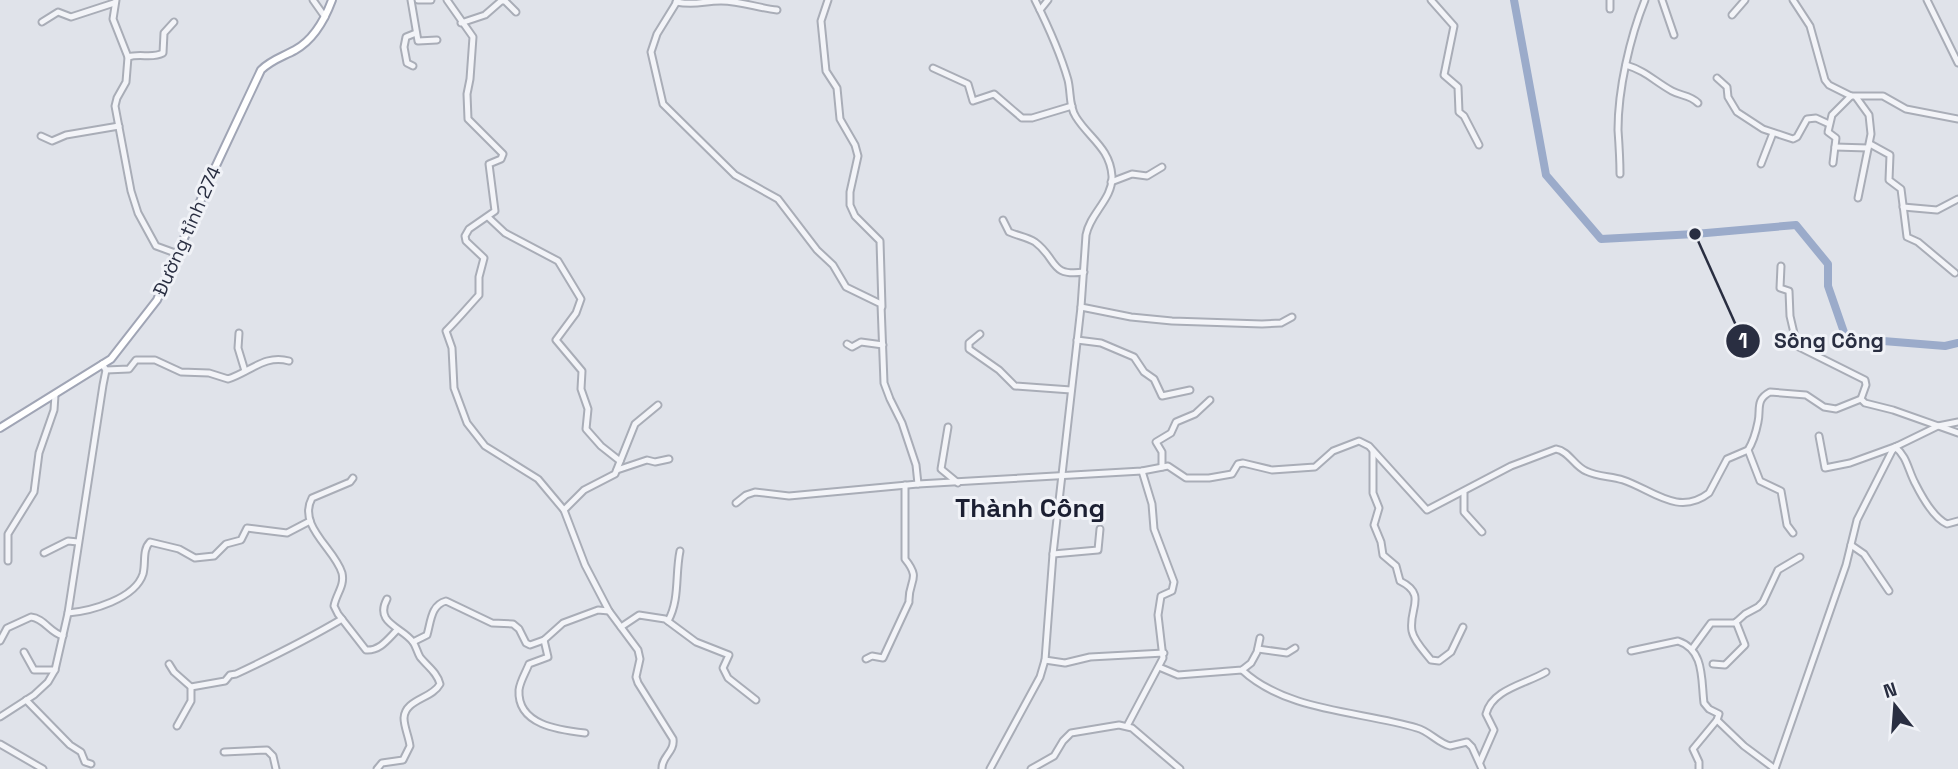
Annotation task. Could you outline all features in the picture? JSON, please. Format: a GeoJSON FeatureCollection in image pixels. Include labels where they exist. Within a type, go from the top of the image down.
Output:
{"type":"FeatureCollection","features":[{"type":"Feature","properties":{"kind":"main road","name":"Đường tỉnh 274"},"geometry":{"type":"LineString","coordinates":[[0,428],[104,367],[116,354],[156,300],[261,71],[273,59],[302,45],[325,17],[331,0]]}},
{"type":"Feature","properties":{"kind":"street"},"geometry":{"type":"LineString","coordinates":[[313,0],[325,17]]}},
{"type":"Feature","properties":{"kind":"street"},"geometry":{"type":"LineString","coordinates":[[411,0],[420,42],[437,40]]}},
{"type":"Feature","properties":{"kind":"street"},"geometry":{"type":"LineString","coordinates":[[418,0],[431,0]]}},
{"type":"Feature","properties":{"kind":"street"},"geometry":{"type":"LineString","coordinates":[[447,0],[472,37],[467,94],[468,119],[503,154],[501,159],[489,164],[496,208],[488,217],[469,229],[465,236],[466,241],[484,258],[479,277],[479,295],[464,309],[459,320],[446,331],[452,348],[454,388],[467,423],[478,438],[495,453],[538,479],[564,510],[585,565],[609,611],[640,655],[636,680],[673,739],[674,747],[663,761],[663,769]]}},
{"type":"Feature","properties":{"kind":"street"},"geometry":{"type":"LineString","coordinates":[[828,0],[821,21],[825,66],[837,88],[840,119],[857,150],[858,162],[850,192],[850,205],[855,216],[881,244],[880,326],[886,388],[902,423],[916,465],[918,484]]}},
{"type":"Feature","properties":{"kind":"street"},"geometry":{"type":"LineString","coordinates":[[990,769],[1040,677],[1045,660],[1087,229],[1109,193],[1111,182],[1110,166],[1104,150],[1077,119],[1068,78],[1049,26],[1035,0]]}},
{"type":"Feature","properties":{"kind":"street"},"geometry":{"type":"LineString","coordinates":[[1040,10],[1048,0]]}},
{"type":"Feature","properties":{"kind":"street"},"geometry":{"type":"LineString","coordinates":[[1431,0],[1454,26],[1444,75],[1458,86],[1460,112],[1479,145]]}},
{"type":"Feature","properties":{"kind":"street"},"geometry":{"type":"LineString","coordinates":[[1610,0],[1610,9]]}},
{"type":"Feature","properties":{"kind":"street"},"geometry":{"type":"LineString","coordinates":[[1620,174],[1619,125],[1626,65],[1634,30],[1645,0]]}},
{"type":"Feature","properties":{"kind":"street"},"geometry":{"type":"LineString","coordinates":[[1662,0],[1674,34]]}},
{"type":"Feature","properties":{"kind":"street"},"geometry":{"type":"LineString","coordinates":[[1732,15],[1745,0]]}},
{"type":"Feature","properties":{"kind":"street"},"geometry":{"type":"LineString","coordinates":[[1793,0],[1810,26],[1826,83],[1854,96],[1887,97],[1906,109],[1958,119]]}},
{"type":"Feature","properties":{"kind":"street"},"geometry":{"type":"LineString","coordinates":[[1927,0],[1958,63]]}},
{"type":"Feature","properties":{"kind":"street"},"geometry":{"type":"LineString","coordinates":[[461,23],[485,15],[501,1],[505,1],[516,12]]}},
{"type":"Feature","properties":{"kind":"street"},"geometry":{"type":"LineString","coordinates":[[778,10],[747,3],[722,1],[696,5],[677,1],[657,34],[652,52],[663,104],[735,175],[778,199],[846,286],[876,300],[882,307]]}},
{"type":"Feature","properties":{"kind":"street"},"geometry":{"type":"LineString","coordinates":[[42,22],[58,12],[71,17],[115,2],[113,19],[128,57],[126,82],[116,102],[131,191],[138,213],[156,246],[178,254]]}},
{"type":"Feature","properties":{"kind":"street"},"geometry":{"type":"LineString","coordinates":[[128,57],[141,53],[155,57],[163,53],[164,33],[174,22]]}},
{"type":"Feature","properties":{"kind":"street"},"geometry":{"type":"LineString","coordinates":[[412,66],[407,63],[404,44],[406,37],[416,33]]}},
{"type":"Feature","properties":{"kind":"street"},"geometry":{"type":"LineString","coordinates":[[1626,65],[1645,72],[1671,91],[1693,98],[1698,103]]}},
{"type":"Feature","properties":{"kind":"street"},"geometry":{"type":"LineString","coordinates":[[933,68],[968,84],[973,102],[994,94],[1022,118],[1032,118],[1072,106]]}},
{"type":"Feature","properties":{"kind":"street"},"geometry":{"type":"LineString","coordinates":[[1717,78],[1727,87],[1728,97],[1737,112],[1773,133],[1795,139],[1807,119],[1829,124]]}},
{"type":"Feature","properties":{"kind":"street"},"geometry":{"type":"LineString","coordinates":[[1833,163],[1836,138],[1828,134],[1829,124],[1832,115],[1854,96]]}},
{"type":"Feature","properties":{"kind":"street"},"geometry":{"type":"LineString","coordinates":[[1854,96],[1869,115],[1869,146],[1858,198]]}},
{"type":"Feature","properties":{"kind":"street"},"geometry":{"type":"LineString","coordinates":[[41,136],[51,141],[66,135],[119,126]]}},
{"type":"Feature","properties":{"kind":"street"},"geometry":{"type":"LineString","coordinates":[[1761,164],[1773,133]]}},
{"type":"Feature","properties":{"kind":"street"},"geometry":{"type":"LineString","coordinates":[[1835,147],[1869,146],[1890,155],[1889,180],[1900,187],[1907,237],[1918,242],[1955,273]]}},
{"type":"Feature","properties":{"kind":"street"},"geometry":{"type":"LineString","coordinates":[[1111,182],[1132,174],[1147,176],[1162,167]]}},
{"type":"Feature","properties":{"kind":"street"},"geometry":{"type":"LineString","coordinates":[[1903,207],[1937,210],[1958,199]]}},
{"type":"Feature","properties":{"kind":"street"},"geometry":{"type":"LineString","coordinates":[[488,217],[505,233],[558,261],[578,291],[581,299],[576,313],[556,340],[582,371],[581,388],[588,409],[586,429],[620,461]]}},
{"type":"Feature","properties":{"kind":"street"},"geometry":{"type":"LineString","coordinates":[[1003,220],[1009,232],[1026,237],[1038,245],[1061,271],[1070,274],[1084,272]]}},
{"type":"Feature","properties":{"kind":"street"},"geometry":{"type":"LineString","coordinates":[[1781,266],[1780,288],[1789,291],[1790,316],[1796,344],[1865,380],[1866,385],[1861,399],[1836,409],[1824,407],[1806,395],[1770,392],[1761,399],[1759,421],[1748,450],[1760,481],[1781,491],[1787,525],[1793,533]]}},
{"type":"Feature","properties":{"kind":"street"},"geometry":{"type":"LineString","coordinates":[[1081,307],[1130,317],[1172,321],[1262,324],[1281,323],[1292,317]]}},
{"type":"Feature","properties":{"kind":"street"},"geometry":{"type":"LineString","coordinates":[[239,333],[238,348],[245,372]]}},
{"type":"Feature","properties":{"kind":"street"},"geometry":{"type":"LineString","coordinates":[[980,334],[969,343],[969,349],[999,370],[1012,384],[1071,390]]}},
{"type":"Feature","properties":{"kind":"street"},"geometry":{"type":"LineString","coordinates":[[1077,340],[1101,344],[1135,357],[1144,372],[1154,379],[1162,396],[1190,390]]}},
{"type":"Feature","properties":{"kind":"street"},"geometry":{"type":"LineString","coordinates":[[847,344],[852,347],[861,342],[883,345]]}},
{"type":"Feature","properties":{"kind":"street"},"geometry":{"type":"LineString","coordinates":[[0,717],[48,682],[55,670],[68,613],[104,367],[129,369],[139,359],[155,360],[181,372],[212,374],[231,379],[267,360],[279,358],[289,361]]}},
{"type":"Feature","properties":{"kind":"street"},"geometry":{"type":"LineString","coordinates":[[8,561],[8,534],[34,492],[39,453],[51,420],[55,395]]}},
{"type":"Feature","properties":{"kind":"street"},"geometry":{"type":"LineString","coordinates":[[1861,399],[1865,403],[1958,433]]}},
{"type":"Feature","properties":{"kind":"street"},"geometry":{"type":"LineString","coordinates":[[1162,467],[1162,452],[1156,442],[1171,433],[1176,422],[1195,414],[1210,400]]}},
{"type":"Feature","properties":{"kind":"street"},"geometry":{"type":"LineString","coordinates":[[564,510],[584,490],[612,477],[635,424],[658,405]]}},
{"type":"Feature","properties":{"kind":"street"},"geometry":{"type":"LineString","coordinates":[[1819,436],[1825,468],[1850,463],[1896,446],[1938,426],[1958,422]]}},
{"type":"Feature","properties":{"kind":"street"},"geometry":{"type":"LineString","coordinates":[[948,428],[941,469],[957,483]]}},
{"type":"Feature","properties":{"kind":"street"},"geometry":{"type":"LineString","coordinates":[[736,503],[755,492],[789,496],[918,484],[1142,471],[1170,466],[1184,477],[1209,478],[1231,474],[1238,464],[1243,463],[1272,470],[1315,467],[1331,452],[1354,441],[1363,442],[1373,450],[1424,509],[1429,510],[1511,466],[1556,449],[1564,452],[1584,470],[1623,480],[1664,500],[1690,502],[1709,493],[1727,459],[1748,450]]}},
{"type":"Feature","properties":{"kind":"street"},"geometry":{"type":"LineString","coordinates":[[1896,446],[1903,454],[1915,483],[1940,520],[1947,524],[1958,521]]}},
{"type":"Feature","properties":{"kind":"street"},"geometry":{"type":"LineString","coordinates":[[1717,720],[1775,769],[1846,565],[1857,520],[1896,446]]}},
{"type":"Feature","properties":{"kind":"street"},"geometry":{"type":"LineString","coordinates":[[1373,450],[1373,493],[1379,508],[1375,528],[1383,555],[1396,566],[1400,581],[1409,586],[1415,594],[1413,634],[1431,660],[1439,661],[1451,652],[1464,628]]}},
{"type":"Feature","properties":{"kind":"street"},"geometry":{"type":"LineString","coordinates":[[617,470],[647,460],[655,462],[668,459]]}},
{"type":"Feature","properties":{"kind":"street"},"geometry":{"type":"LineString","coordinates":[[1127,726],[1164,653],[1158,610],[1161,596],[1172,591],[1174,582],[1154,529],[1152,504],[1142,471]]}},
{"type":"Feature","properties":{"kind":"street"},"geometry":{"type":"LineString","coordinates":[[354,478],[312,498],[310,502],[310,521],[320,541],[342,572],[343,582],[334,606],[366,650],[375,650],[382,646],[397,630]]}},
{"type":"Feature","properties":{"kind":"street"},"geometry":{"type":"LineString","coordinates":[[866,659],[872,656],[883,658],[909,602],[915,575],[905,559],[905,485]]}},
{"type":"Feature","properties":{"kind":"street"},"geometry":{"type":"LineString","coordinates":[[1464,493],[1464,512],[1482,531]]}},
{"type":"Feature","properties":{"kind":"street"},"geometry":{"type":"LineString","coordinates":[[68,613],[90,609],[122,596],[141,578],[146,547],[150,542],[179,549],[192,558],[211,557],[226,544],[241,540],[247,528],[287,533],[310,521]]}},
{"type":"Feature","properties":{"kind":"street"},"geometry":{"type":"LineString","coordinates":[[1054,554],[1098,550],[1100,529]]}},
{"type":"Feature","properties":{"kind":"street"},"geometry":{"type":"LineString","coordinates":[[44,553],[68,541],[78,542]]}},
{"type":"Feature","properties":{"kind":"street"},"geometry":{"type":"LineString","coordinates":[[1851,545],[1864,554],[1889,591]]}},
{"type":"Feature","properties":{"kind":"street"},"geometry":{"type":"LineString","coordinates":[[668,621],[676,597],[676,570],[680,551]]}},
{"type":"Feature","properties":{"kind":"street"},"geometry":{"type":"LineString","coordinates":[[1692,649],[1711,622],[1736,622],[1761,605],[1778,570],[1800,557]]}},
{"type":"Feature","properties":{"kind":"street"},"geometry":{"type":"LineString","coordinates":[[377,769],[382,763],[403,760],[410,746],[404,719],[407,708],[435,691],[440,684],[437,676],[420,657],[413,642],[390,624],[384,615],[387,599]]}},
{"type":"Feature","properties":{"kind":"street"},"geometry":{"type":"LineString","coordinates":[[413,642],[426,635],[432,613],[439,604],[446,601],[492,623],[513,624],[519,629],[527,645],[544,640],[563,623],[598,610],[609,611]]}},
{"type":"Feature","properties":{"kind":"street"},"geometry":{"type":"LineString","coordinates":[[621,627],[639,615],[668,621],[699,644],[729,655],[724,666],[726,675],[757,700]]}},
{"type":"Feature","properties":{"kind":"street"},"geometry":{"type":"LineString","coordinates":[[0,641],[7,628],[31,617],[40,619],[55,634],[63,636]]}},
{"type":"Feature","properties":{"kind":"street"},"geometry":{"type":"LineString","coordinates":[[191,687],[225,681],[230,675],[306,641],[342,620]]}},
{"type":"Feature","properties":{"kind":"street"},"geometry":{"type":"LineString","coordinates":[[1713,664],[1725,666],[1745,645],[1736,622]]}},
{"type":"Feature","properties":{"kind":"street"},"geometry":{"type":"LineString","coordinates":[[1159,667],[1178,675],[1242,670],[1251,663],[1260,638]]}},
{"type":"Feature","properties":{"kind":"street"},"geometry":{"type":"LineString","coordinates":[[544,640],[548,657],[529,664],[520,686],[521,700],[526,712],[538,723],[585,733]]}},
{"type":"Feature","properties":{"kind":"street"},"geometry":{"type":"LineString","coordinates":[[1630,651],[1678,641],[1692,649],[1700,665],[1704,703],[1719,714],[1693,748],[1699,769]]}},
{"type":"Feature","properties":{"kind":"street"},"geometry":{"type":"LineString","coordinates":[[1258,649],[1287,653],[1294,648]]}},
{"type":"Feature","properties":{"kind":"street"},"geometry":{"type":"LineString","coordinates":[[24,652],[34,670],[55,670]]}},
{"type":"Feature","properties":{"kind":"street"},"geometry":{"type":"LineString","coordinates":[[1045,660],[1068,662],[1090,656],[1164,653]]}},
{"type":"Feature","properties":{"kind":"street"},"geometry":{"type":"LineString","coordinates":[[169,664],[191,687],[191,701],[177,726]]}},
{"type":"Feature","properties":{"kind":"street"},"geometry":{"type":"LineString","coordinates":[[1242,670],[1279,694],[1316,706],[1417,728],[1446,745],[1467,742],[1482,769]]}},
{"type":"Feature","properties":{"kind":"street"},"geometry":{"type":"LineString","coordinates":[[1480,762],[1494,730],[1486,717],[1488,707],[1503,692],[1546,672]]}},
{"type":"Feature","properties":{"kind":"street"},"geometry":{"type":"LineString","coordinates":[[26,700],[70,745],[81,752],[85,762],[91,764]]}},
{"type":"Feature","properties":{"kind":"street"},"geometry":{"type":"LineString","coordinates":[[1031,769],[1055,756],[1063,741],[1072,733],[1127,726],[1180,769]]}},
{"type":"Feature","properties":{"kind":"street"},"geometry":{"type":"LineString","coordinates":[[0,744],[43,769]]}},
{"type":"Feature","properties":{"kind":"street"},"geometry":{"type":"LineString","coordinates":[[224,752],[267,750],[273,756],[276,769]]}},
{"type":"Feature","properties":{"kind":"waterway"},"geometry":{"type":"LineString","coordinates":[[1514,0],[1546,175],[1601,239],[1796,225],[1828,264],[1828,286],[1846,338],[1945,346],[1958,343]]}},
{"type":"Feature","properties":{"kind":"place","name":"Sông Công"},"geometry":{"type":"Point","coordinates":[1695,234]}},
{"type":"Feature","properties":{"kind":"district","name":"Thành Công"},"geometry":{"type":"Point","coordinates":[1030,508]}}]}
